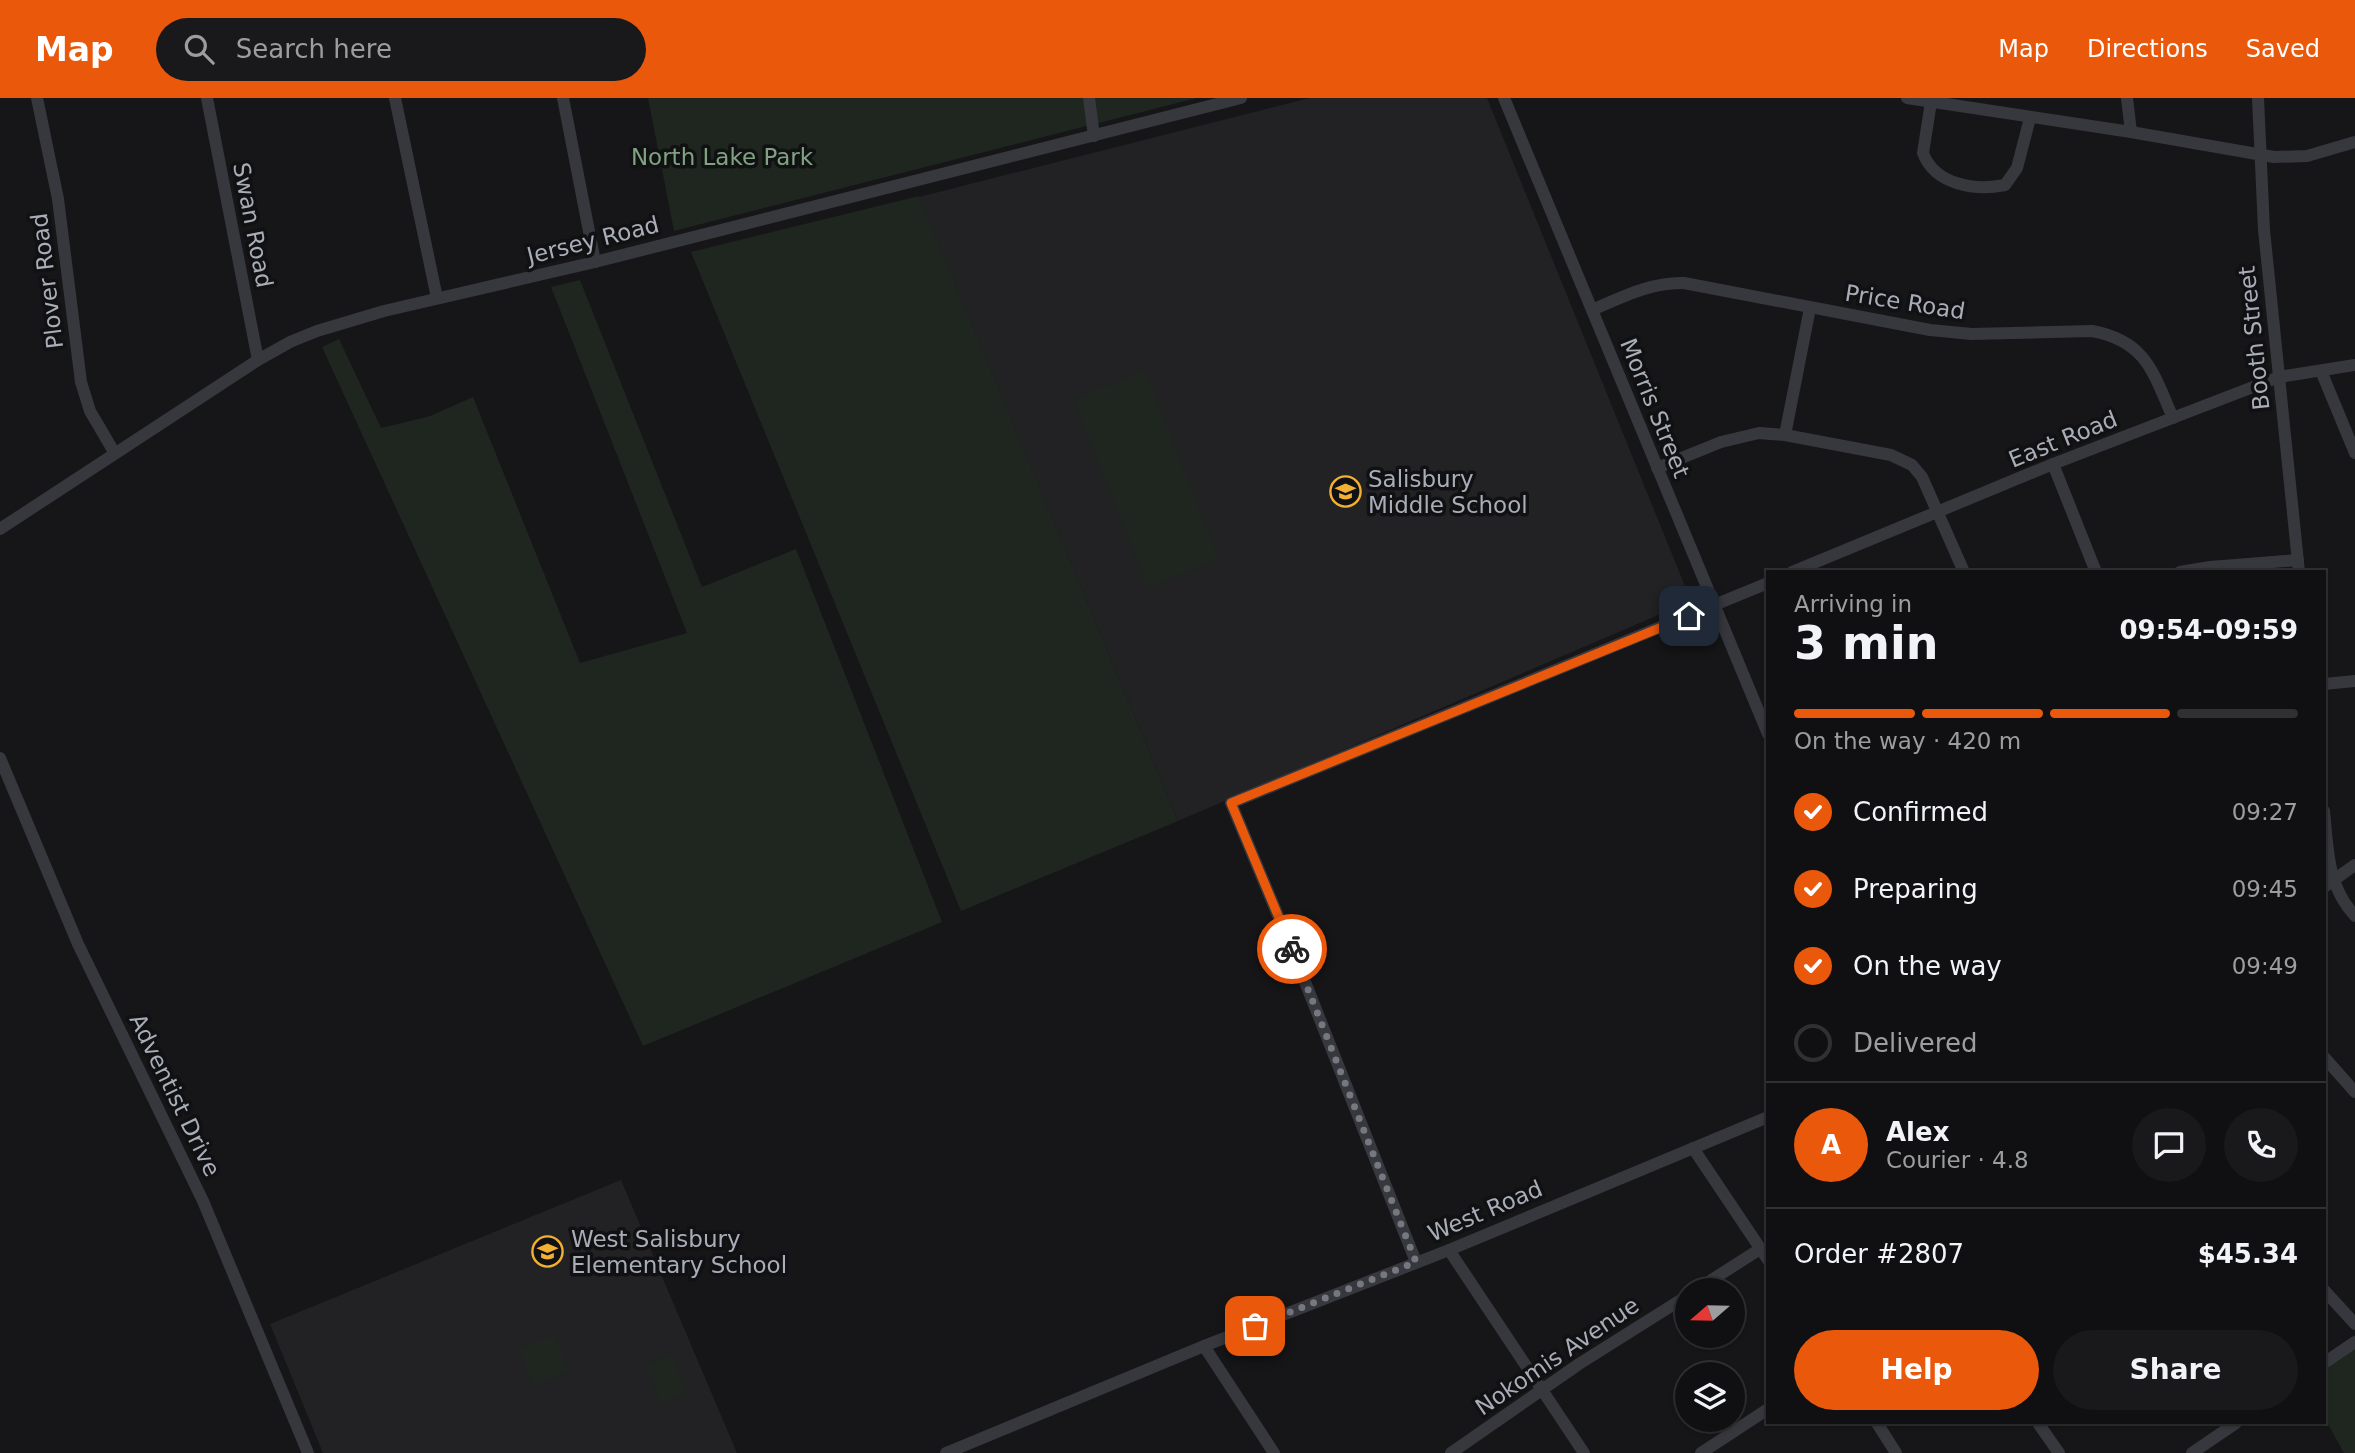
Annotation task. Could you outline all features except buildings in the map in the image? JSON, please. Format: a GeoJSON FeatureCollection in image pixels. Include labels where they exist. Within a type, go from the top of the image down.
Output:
{"type":"FeatureCollection","features":[{"type":"Feature","properties":{"kind":"street","name":"Plover Road"},"geometry":{"type":"LineString","coordinates":[[37,98],[58,199],[81,382],[90,411],[114,452]]}},
{"type":"Feature","properties":{"kind":"street","name":"Swan Road"},"geometry":{"type":"LineString","coordinates":[[208,98],[258,360]]}},
{"type":"Feature","properties":{"kind":"street"},"geometry":{"type":"LineString","coordinates":[[396,98],[437,298]]}},
{"type":"Feature","properties":{"kind":"street"},"geometry":{"type":"LineString","coordinates":[[563,98],[596,262]]}},
{"type":"Feature","properties":{"kind":"street"},"geometry":{"type":"LineString","coordinates":[[1089,98],[1094,136]]}},
{"type":"Feature","properties":{"kind":"street","name":"Jersey Road"},"geometry":{"type":"LineString","coordinates":[[0,529],[258,360],[317,331],[437,298],[596,262],[1241,98]]}},
{"type":"Feature","properties":{"kind":"street","name":"Morris Street"},"geometry":{"type":"LineString","coordinates":[[1504,98],[1766,729]]}},
{"type":"Feature","properties":{"kind":"street"},"geometry":{"type":"LineString","coordinates":[[1907,98],[1931,102],[1960,102],[2030,118],[2131,132],[2260,155],[2296,157],[2355,142]]}},
{"type":"Feature","properties":{"kind":"street"},"geometry":{"type":"LineString","coordinates":[[2127,98],[2131,132]]}},
{"type":"Feature","properties":{"kind":"street","name":"Booth Street"},"geometry":{"type":"LineString","coordinates":[[2258,98],[2264,230],[2299,566]]}},
{"type":"Feature","properties":{"kind":"street"},"geometry":{"type":"LineString","coordinates":[[1931,102],[1923,153],[1926,162],[1945,180],[1963,184],[1993,187],[2005,185],[2017,168],[2030,118]]}},
{"type":"Feature","properties":{"kind":"street","name":"Price Road"},"geometry":{"type":"LineString","coordinates":[[1592,310],[1634,292],[1669,283],[1707,286],[1810,308],[1949,332],[2092,331],[2109,334],[2130,344],[2143,357],[2173,418]]}},
{"type":"Feature","properties":{"kind":"street"},"geometry":{"type":"LineString","coordinates":[[1785,435],[1810,308]]}},
{"type":"Feature","properties":{"kind":"street","name":"East Road"},"geometry":{"type":"LineString","coordinates":[[1797,570],[2053,464],[2279,377],[2355,365]]}},
{"type":"Feature","properties":{"kind":"street"},"geometry":{"type":"LineString","coordinates":[[2321,372],[2355,453]]}},
{"type":"Feature","properties":{"kind":"street"},"geometry":{"type":"LineString","coordinates":[[1657,468],[1711,445],[1759,433],[1785,435],[1891,455],[1912,466],[1922,477],[1963,570]]}},
{"type":"Feature","properties":{"kind":"street"},"geometry":{"type":"LineString","coordinates":[[2053,464],[2095,570]]}},
{"type":"Feature","properties":{"kind":"street"},"geometry":{"type":"LineString","coordinates":[[1823,559],[1827,570]]}},
{"type":"Feature","properties":{"kind":"street"},"geometry":{"type":"LineString","coordinates":[[2192,570],[2210,567],[2299,566]]}},
{"type":"Feature","properties":{"kind":"street"},"geometry":{"type":"LineString","coordinates":[[1416,1262],[1231,803],[1766,584]]}},
{"type":"Feature","properties":{"kind":"street"},"geometry":{"type":"LineString","coordinates":[[2326,684],[2355,681]]}},
{"type":"Feature","properties":{"kind":"street","name":"Adventist Drive"},"geometry":{"type":"LineString","coordinates":[[0,758],[78,944],[208,1212],[308,1453]]}},
{"type":"Feature","properties":{"kind":"street"},"geometry":{"type":"LineString","coordinates":[[2326,848],[2328,885],[2355,916]]}},
{"type":"Feature","properties":{"kind":"street"},"geometry":{"type":"LineString","coordinates":[[2328,885],[2355,865]]}},
{"type":"Feature","properties":{"kind":"street"},"geometry":{"type":"LineString","coordinates":[[2326,1059],[2355,1092]]}},
{"type":"Feature","properties":{"kind":"street","name":"West Road"},"geometry":{"type":"LineString","coordinates":[[946,1453],[1204,1346],[1449,1250],[1766,1118]]}},
{"type":"Feature","properties":{"kind":"street"},"geometry":{"type":"LineString","coordinates":[[1693,1148],[1764,1255],[1719,1278]]}},
{"type":"Feature","properties":{"kind":"street"},"geometry":{"type":"LineString","coordinates":[[1449,1250],[1584,1453]]}},
{"type":"Feature","properties":{"kind":"street"},"geometry":{"type":"LineString","coordinates":[[2326,1292],[2355,1324]]}},
{"type":"Feature","properties":{"kind":"street","name":"Nokomis Avenue"},"geometry":{"type":"LineString","coordinates":[[1451,1453],[1541,1390],[1675,1304]]}},
{"type":"Feature","properties":{"kind":"street"},"geometry":{"type":"LineString","coordinates":[[2326,1362],[2355,1342]]}},
{"type":"Feature","properties":{"kind":"street"},"geometry":{"type":"LineString","coordinates":[[1204,1346],[1274,1453]]}},
{"type":"Feature","properties":{"kind":"street"},"geometry":{"type":"LineString","coordinates":[[1701,1453],[1766,1410]]}},
{"type":"Feature","properties":{"kind":"street"},"geometry":{"type":"LineString","coordinates":[[1878,1424],[1896,1453]]}},
{"type":"Feature","properties":{"kind":"street"},"geometry":{"type":"LineString","coordinates":[[2039,1424],[2059,1453]]}},
{"type":"Feature","properties":{"kind":"street"},"geometry":{"type":"LineString","coordinates":[[2201,1451],[2235,1424]]}},
{"type":"Feature","properties":{"kind":"shaded area","name":"Salisbury Middle School"},"geometry":{"type":"Polygon","coordinates":[[[1309,98],[1487,98],[1691,601],[1178,821],[919,197],[1309,98]]]}},
{"type":"Feature","properties":{"kind":"shaded area","name":"West Salisbury Elementary School"},"geometry":{"type":"Polygon","coordinates":[[[621,1180],[737,1453],[323,1453],[270,1324],[621,1180]]]}},
{"type":"Feature","properties":{"kind":"green space","name":"North Lake Park"},"geometry":{"type":"Polygon","coordinates":[[[648,98],[1197,98],[674,231],[648,98]]]}},
{"type":"Feature","properties":{"kind":"green space"},"geometry":{"type":"Polygon","coordinates":[[[919,196],[1178,821],[961,911],[691,252],[919,196]]]}},
{"type":"Feature","properties":{"kind":"green space"},"geometry":{"type":"Polygon","coordinates":[[[580,280],[702,587],[796,549],[942,922],[643,1046],[322,347],[339,339],[381,428],[430,416],[473,397],[580,663],[687,633],[551,287],[580,280]]]}},
{"type":"Feature","properties":{"kind":"green space"},"geometry":{"type":"Polygon","coordinates":[[[1145,371],[1219,559],[1148,588],[1073,399],[1145,371]]]}},
{"type":"Feature","properties":{"kind":"green space"},"geometry":{"type":"Polygon","coordinates":[[[554,1335],[569,1371],[533,1386],[519,1349],[554,1335]]]}},
{"type":"Feature","properties":{"kind":"green space"},"geometry":{"type":"Polygon","coordinates":[[[2355,1346],[2355,1453],[2344,1453],[2326,1421],[2326,1364],[2355,1346]]]}},
{"type":"Feature","properties":{"kind":"green space"},"geometry":{"type":"Polygon","coordinates":[[[671,1354],[687,1393],[661,1404],[645,1365],[671,1354]]]}},
{"type":"Feature","properties":{"kind":"way so far"},"geometry":{"type":"LineString","coordinates":[[1255,1326],[1416,1262],[1292,949]]}},
{"type":"Feature","properties":{"kind":"place","name":"Salisbury Middle School"},"geometry":{"type":"Point","coordinates":[1345,492]}},
{"type":"Feature","properties":{"kind":"place","name":"West Salisbury Elementary School"},"geometry":{"type":"Point","coordinates":[548,1252]}},
{"type":"Feature","properties":{"kind":"route"},"geometry":{"type":"LineString","coordinates":[[1292,949],[1231,803],[1689,616]]}}]}
